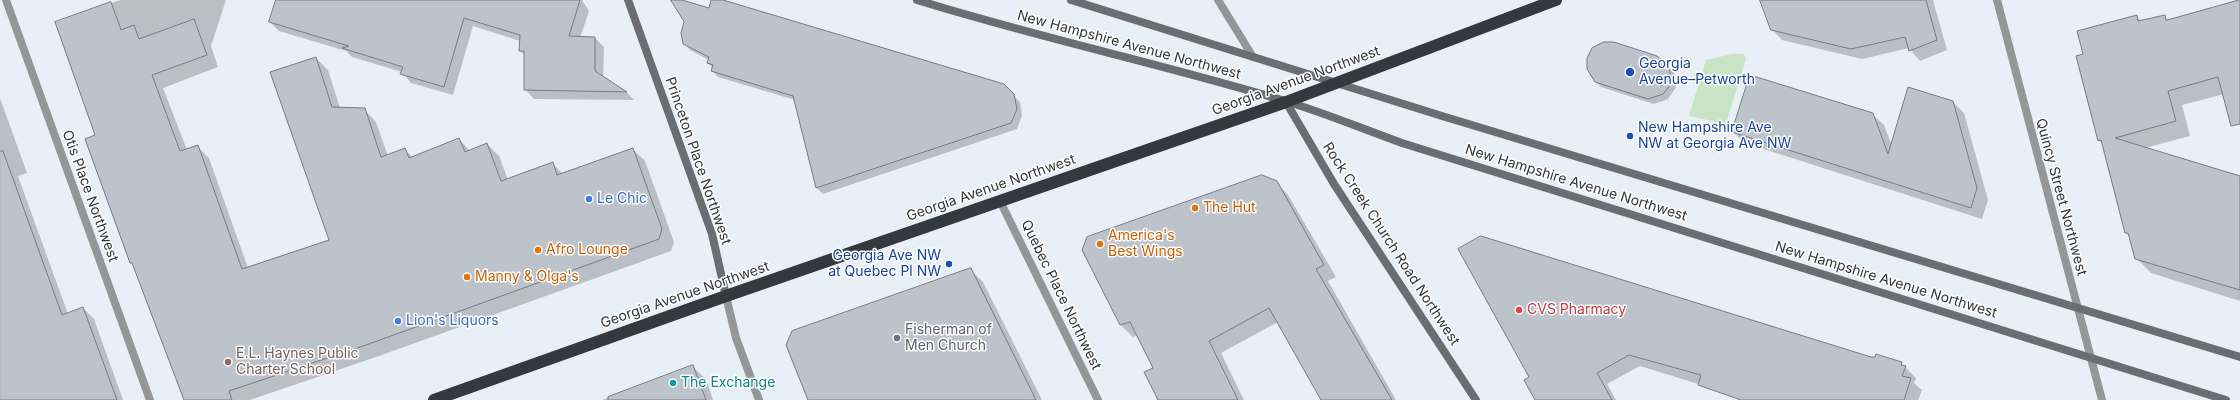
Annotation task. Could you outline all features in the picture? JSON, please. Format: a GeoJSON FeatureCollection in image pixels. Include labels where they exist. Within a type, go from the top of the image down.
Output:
{"type":"FeatureCollection","features":[{"type":"Feature","properties":{"kind":"highway","name":"Georgia Avenue Northwest"},"geometry":{"type":"LineString","coordinates":[[434,400],[726,296],[1286,102],[1556,0]]}},
{"type":"Feature","properties":{"kind":"main road","name":"Princeton Place Northwest"},"geometry":{"type":"LineString","coordinates":[[628,0],[712,234],[726,296]]}},
{"type":"Feature","properties":{"kind":"main road","name":"New Hampshire Avenue Northwest"},"geometry":{"type":"LineString","coordinates":[[917,0],[976,18],[1149,63],[1286,102],[1402,143],[2226,400]]}},
{"type":"Feature","properties":{"kind":"main road","name":"New Hampshire Avenue Northwest"},"geometry":{"type":"LineString","coordinates":[[1071,0],[1442,116],[2240,357]]}},
{"type":"Feature","properties":{"kind":"main road","name":"Rock Creek Church Road Northwest"},"geometry":{"type":"LineString","coordinates":[[1286,102],[1334,184],[1476,400]]}},
{"type":"Feature","properties":{"kind":"street","name":"Otis Place Northwest"},"geometry":{"type":"LineString","coordinates":[[6,0],[150,400]]}},
{"type":"Feature","properties":{"kind":"street"},"geometry":{"type":"LineString","coordinates":[[1218,0],[1253,57]]}},
{"type":"Feature","properties":{"kind":"street","name":"Quincy Street Northwest"},"geometry":{"type":"LineString","coordinates":[[1996,0],[2102,400]]}},
{"type":"Feature","properties":{"kind":"street","name":"Quebec Place Northwest"},"geometry":{"type":"LineString","coordinates":[[1000,201],[1098,400]]}},
{"type":"Feature","properties":{"kind":"street","name":"Princeton Place Northwest"},"geometry":{"type":"LineString","coordinates":[[726,296],[736,338],[759,400]]}},
{"type":"Feature","properties":{"kind":"green space"},"geometry":{"type":"Polygon","coordinates":[[[1732,54],[1744,54],[1746,59],[1726,124],[1689,116],[1706,60],[1732,54]]]}},
{"type":"Feature","properties":{"kind":"building"},"geometry":{"type":"Polygon","coordinates":[[[276,0],[580,0],[569,36],[595,37],[595,71],[627,92],[524,90],[524,51],[519,51],[520,35],[464,18],[444,87],[400,74],[403,67],[342,48],[349,46],[269,22],[276,0]]]}},
{"type":"Feature","properties":{"kind":"building"},"geometry":{"type":"Polygon","coordinates":[[[671,0],[682,0],[709,8],[711,0],[723,0],[1004,84],[1014,94],[1017,109],[1011,123],[816,188],[793,96],[711,71],[713,65],[707,63],[709,57],[683,44],[681,33],[684,22],[671,0]]]}},
{"type":"Feature","properties":{"kind":"building"},"geometry":{"type":"Polygon","coordinates":[[[1760,0],[1926,0],[1937,40],[1909,51],[1905,37],[1851,49],[1771,30],[1760,0]]]}},
{"type":"Feature","properties":{"kind":"building"},"geometry":{"type":"Polygon","coordinates":[[[2240,0],[2240,124],[2231,126],[2218,77],[2168,91],[2176,121],[2115,138],[2240,176],[2240,290],[2135,259],[2128,233],[2125,233],[2101,140],[2098,141],[2076,56],[2083,54],[2077,31],[2137,15],[2138,21],[2165,15],[2166,20],[2240,0]]]}},
{"type":"Feature","properties":{"kind":"building"},"geometry":{"type":"Polygon","coordinates":[[[111,2],[121,30],[134,25],[139,39],[194,19],[207,55],[152,75],[180,151],[198,145],[242,269],[329,240],[270,72],[316,57],[332,107],[365,108],[381,157],[405,148],[409,158],[459,138],[465,152],[487,143],[501,181],[553,162],[557,175],[633,148],[662,229],[659,239],[366,345],[229,391],[232,400],[184,400],[132,263],[130,263],[85,139],[95,135],[55,22],[111,2]]]}},
{"type":"Feature","properties":{"kind":"building"},"geometry":{"type":"Polygon","coordinates":[[[1604,42],[1614,42],[1657,56],[1669,66],[1671,81],[1668,88],[1663,94],[1648,99],[1595,82],[1587,69],[1587,58],[1592,48],[1604,42]]]}},
{"type":"Feature","properties":{"kind":"building"},"geometry":{"type":"Polygon","coordinates":[[[1750,75],[1873,113],[1888,154],[1908,87],[1953,101],[1977,188],[1971,208],[1732,132],[1750,75]]]}},
{"type":"Feature","properties":{"kind":"building"},"geometry":{"type":"Polygon","coordinates":[[[0,151],[3,151],[62,315],[83,307],[117,400],[0,400],[0,151]]]}},
{"type":"Feature","properties":{"kind":"building"},"geometry":{"type":"Polygon","coordinates":[[[1262,175],[1277,181],[1324,265],[1316,269],[1392,400],[1321,400],[1269,308],[1209,341],[1238,400],[1158,400],[1144,372],[1153,368],[1130,322],[1120,325],[1082,250],[1087,237],[1262,175]]]}},
{"type":"Feature","properties":{"kind":"building"},"geometry":{"type":"Polygon","coordinates":[[[1481,236],[1871,357],[1875,357],[1876,354],[1902,362],[1901,365],[1906,366],[1902,376],[1911,378],[1904,400],[1741,400],[1698,385],[1701,375],[1629,355],[1597,373],[1612,400],[1535,400],[1524,380],[1529,377],[1458,249],[1481,236]]]}},
{"type":"Feature","properties":{"kind":"building","name":"Fisherman of Men Church"},"geometry":{"type":"Polygon","coordinates":[[[971,268],[1036,400],[808,400],[786,345],[792,331],[971,268]]]}},
{"type":"Feature","properties":{"kind":"building","name":"The Exchange"},"geometry":{"type":"Polygon","coordinates":[[[693,365],[706,400],[608,400],[608,397],[693,365]]]}},
{"type":"Feature","properties":{"kind":"place","name":"Georgia Avenue–Petworth"},"geometry":{"type":"Point","coordinates":[1630,72]}},
{"type":"Feature","properties":{"kind":"place","name":"New Hampshire Ave NW at Georgia Ave NW"},"geometry":{"type":"Point","coordinates":[1630,136]}},
{"type":"Feature","properties":{"kind":"place","name":"Le Chic"},"geometry":{"type":"Point","coordinates":[589,199]}},
{"type":"Feature","properties":{"kind":"place","name":"The Hut"},"geometry":{"type":"Point","coordinates":[1195,208]}},
{"type":"Feature","properties":{"kind":"place","name":"America's Best Wings"},"geometry":{"type":"Point","coordinates":[1100,244]}},
{"type":"Feature","properties":{"kind":"place","name":"Afro Lounge"},"geometry":{"type":"Point","coordinates":[538,250]}},
{"type":"Feature","properties":{"kind":"place","name":"Georgia Ave NW at Quebec Pl NW"},"geometry":{"type":"Point","coordinates":[949,264]}},
{"type":"Feature","properties":{"kind":"place","name":"Manny & Olga's"},"geometry":{"type":"Point","coordinates":[467,277]}},
{"type":"Feature","properties":{"kind":"place","name":"CVS Pharmacy"},"geometry":{"type":"Point","coordinates":[1519,310]}},
{"type":"Feature","properties":{"kind":"place","name":"Lion's Liquors"},"geometry":{"type":"Point","coordinates":[398,321]}},
{"type":"Feature","properties":{"kind":"place","name":"Fisherman of Men Church"},"geometry":{"type":"Point","coordinates":[897,338]}},
{"type":"Feature","properties":{"kind":"place","name":"E.L. Haynes Public Charter School"},"geometry":{"type":"Point","coordinates":[228,362]}},
{"type":"Feature","properties":{"kind":"place","name":"The Exchange"},"geometry":{"type":"Point","coordinates":[673,383]}}]}
